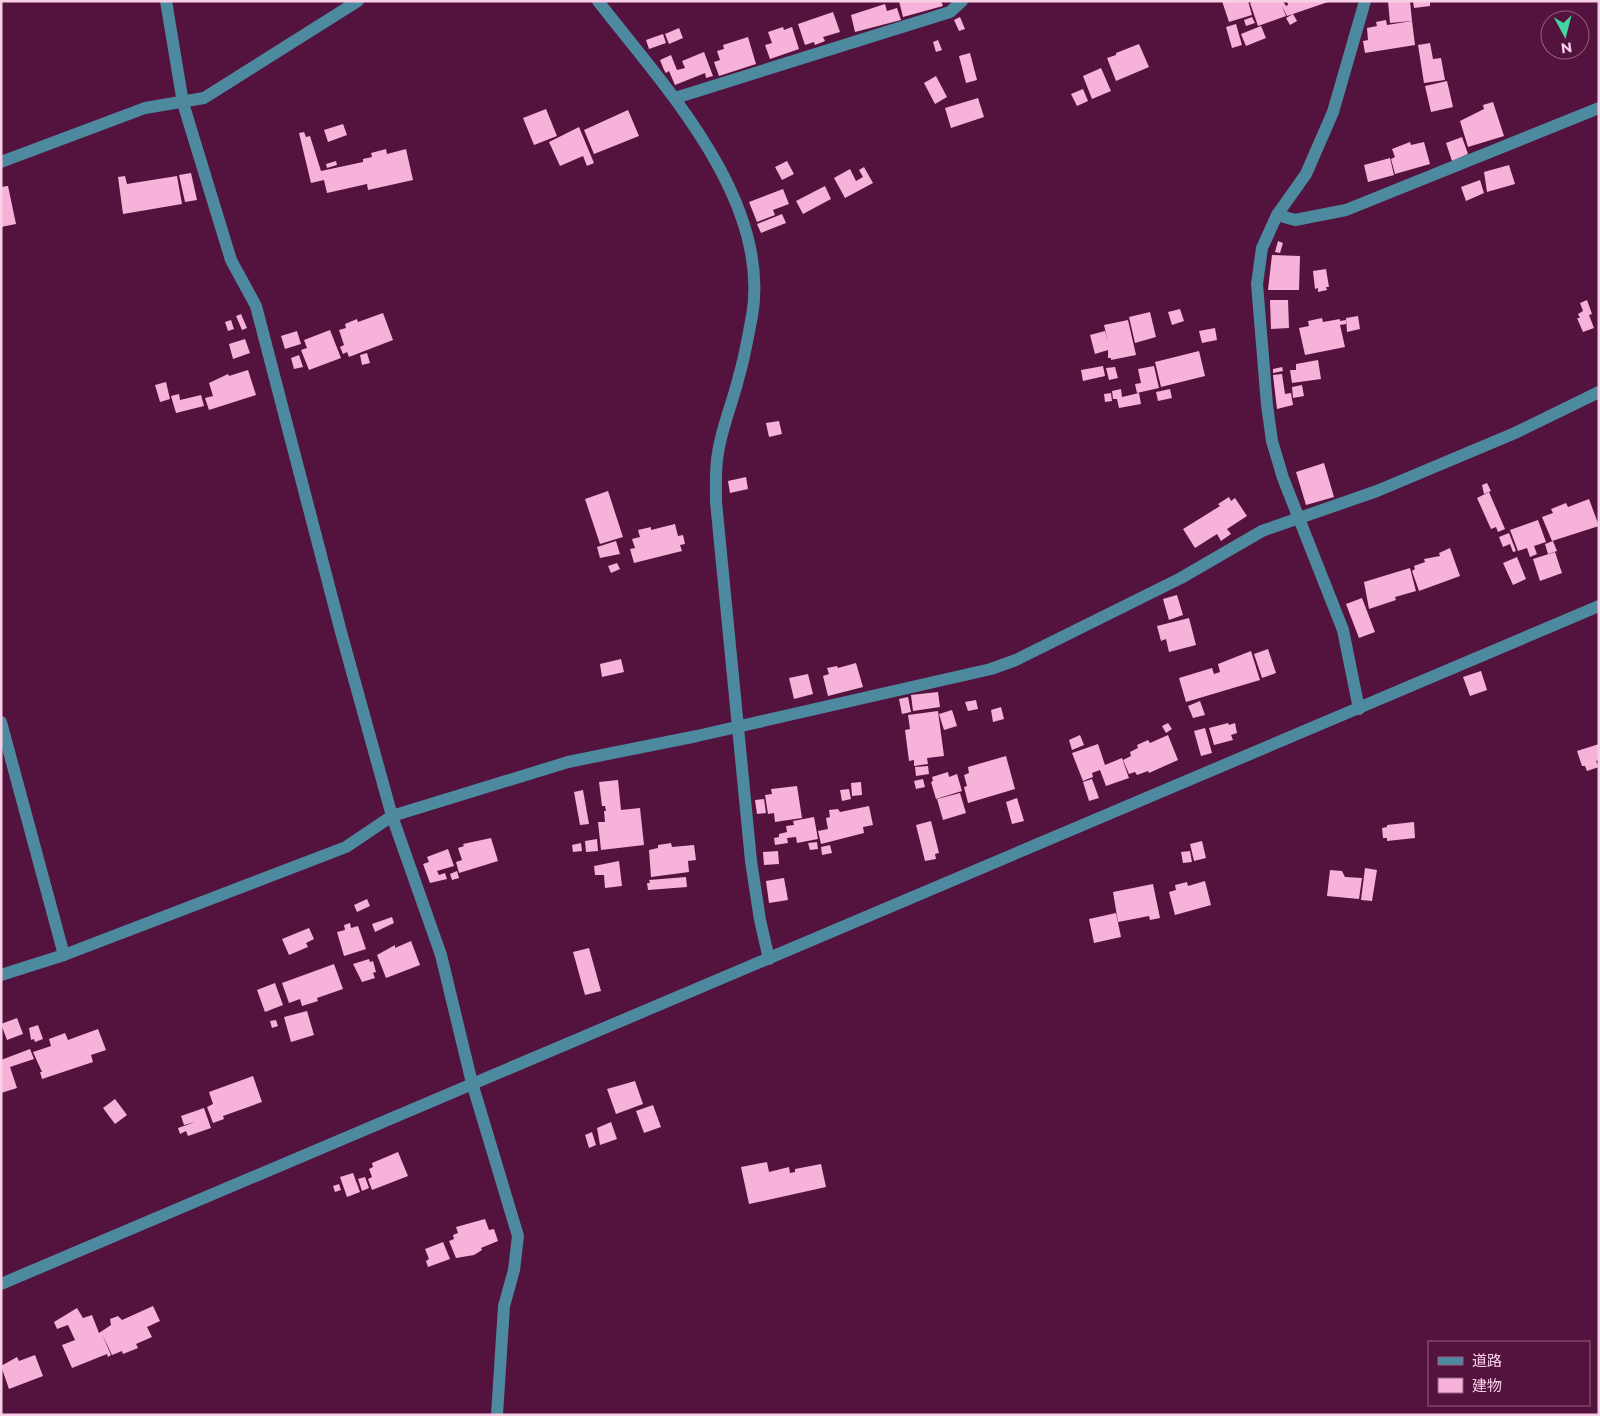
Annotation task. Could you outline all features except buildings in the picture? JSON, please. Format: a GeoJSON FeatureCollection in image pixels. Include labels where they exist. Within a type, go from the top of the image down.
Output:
{"type":"FeatureCollection","features":[{"type":"Feature","properties":{"kind":"street"},"geometry":{"type":"LineString","coordinates":[[166,1],[183,103],[231,260],[256,306],[340,632],[392,816],[440,955],[472,1083],[518,1236],[514,1270],[504,1306],[497,1415]]}},
{"type":"Feature","properties":{"kind":"street"},"geometry":{"type":"LineString","coordinates":[[1,162],[145,108],[204,98],[358,1]]}},
{"type":"Feature","properties":{"kind":"street"},"geometry":{"type":"LineString","coordinates":[[598,1],[675,98],[716,164],[739,210],[749,243],[752,270],[752,314],[739,376],[726,415],[718,454],[716,479],[720,560],[751,861],[760,920],[769,958]]}},
{"type":"Feature","properties":{"kind":"street"},"geometry":{"type":"LineString","coordinates":[[675,98],[950,12],[962,1]]}},
{"type":"Feature","properties":{"kind":"street"},"geometry":{"type":"LineString","coordinates":[[1359,709],[1342,630],[1298,518],[1272,441],[1267,405],[1257,284],[1262,248],[1277,215],[1306,174],[1334,112],[1365,1]]}},
{"type":"Feature","properties":{"kind":"street"},"geometry":{"type":"LineString","coordinates":[[1277,215],[1295,220],[1346,210],[1599,108]]}},
{"type":"Feature","properties":{"kind":"street"},"geometry":{"type":"LineString","coordinates":[[1,975],[64,955],[346,847],[392,816],[568,762],[991,669],[1016,660],[1181,578],[1262,532],[1377,491],[1515,433],[1599,392]]}},
{"type":"Feature","properties":{"kind":"street"},"geometry":{"type":"LineString","coordinates":[[1,1284],[1599,606]]}},
{"type":"Feature","properties":{"kind":"street"},"geometry":{"type":"LineString","coordinates":[[1,722],[64,955]]}}]}
